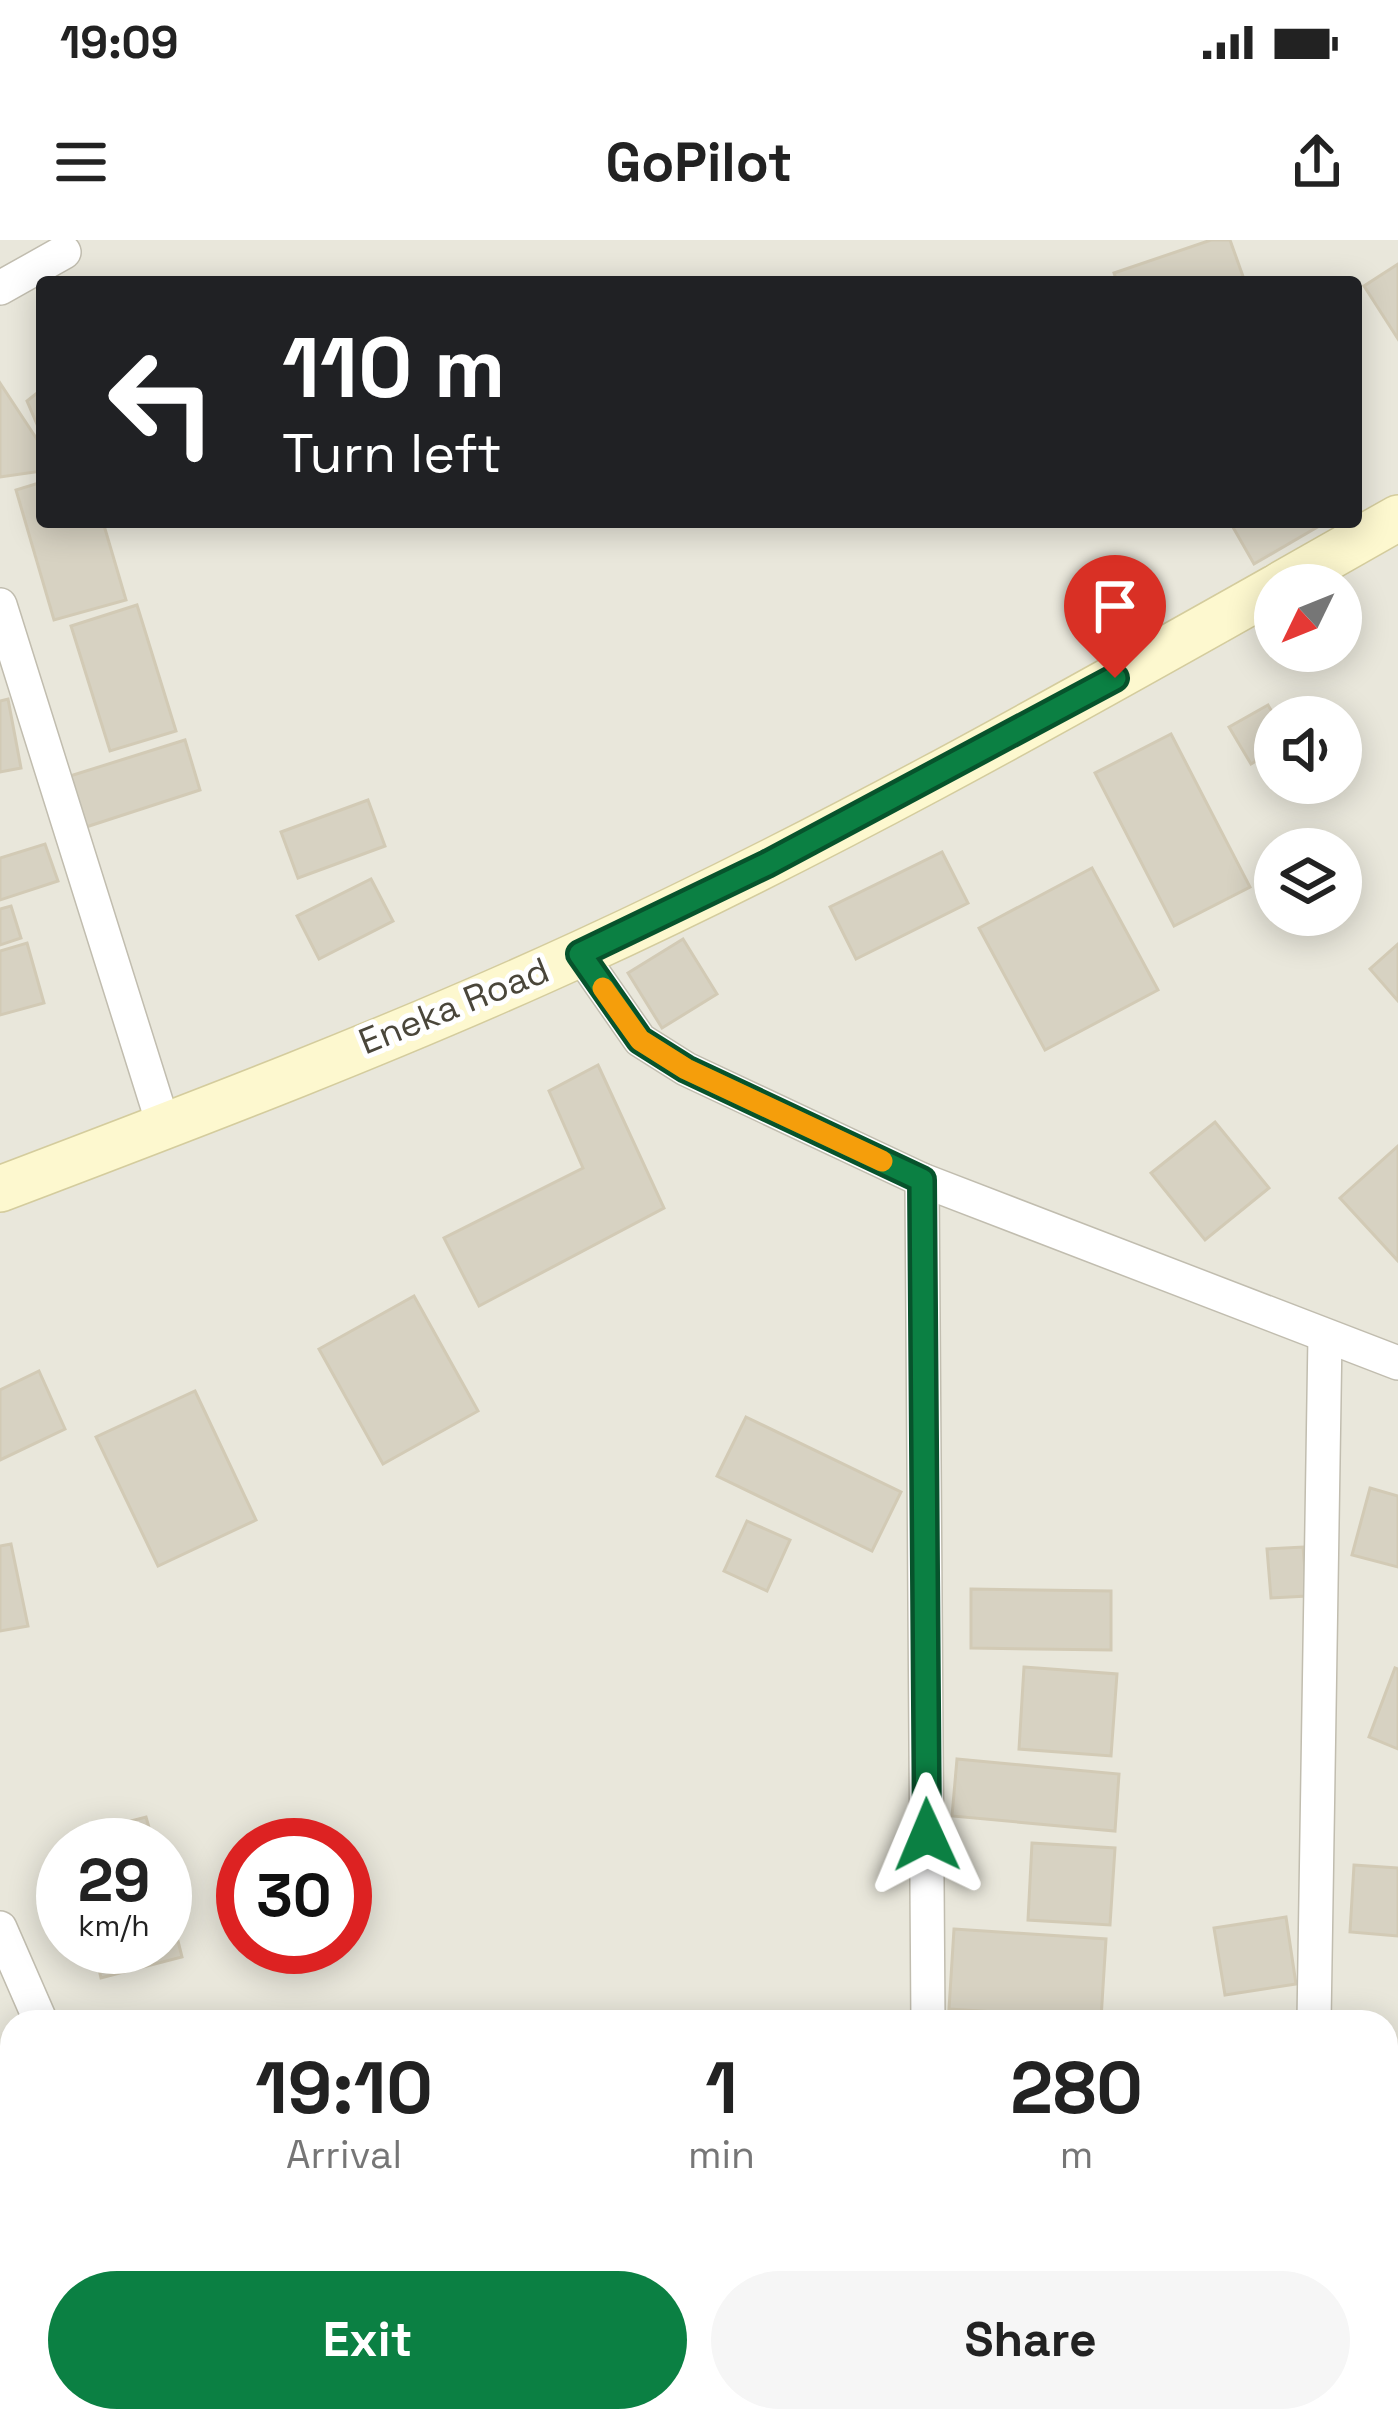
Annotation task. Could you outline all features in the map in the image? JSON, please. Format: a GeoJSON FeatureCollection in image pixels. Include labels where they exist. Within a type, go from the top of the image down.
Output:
{"type":"FeatureCollection","features":[{"type":"Feature","properties":{"kind":"main road","name":"Eneka Road"},"geometry":{"type":"LineString","coordinates":[[1316,564],[1398,518]]}},
{"type":"Feature","properties":{"kind":"main road","name":"Eneka Road"},"geometry":{"type":"LineString","coordinates":[[0,1189],[164,1127],[580,954],[767,864],[1035,723],[1254,599]]}},
{"type":"Feature","properties":{"kind":"street"},"geometry":{"type":"LineString","coordinates":[[0,287],[64,252]]}},
{"type":"Feature","properties":{"kind":"street"},"geometry":{"type":"LineString","coordinates":[[0,605],[164,1127]]}},
{"type":"Feature","properties":{"kind":"street"},"geometry":{"type":"LineString","coordinates":[[580,954],[640,1040],[686,1069],[922,1180],[1398,1363]]}},
{"type":"Feature","properties":{"kind":"street"},"geometry":{"type":"LineString","coordinates":[[922,1180],[928,2010]]}},
{"type":"Feature","properties":{"kind":"street"},"geometry":{"type":"LineString","coordinates":[[1314,2010],[1325,1336]]}},
{"type":"Feature","properties":{"kind":"street"},"geometry":{"type":"LineString","coordinates":[[0,1928],[10,1980],[32,2010]]}},
{"type":"Feature","properties":{"kind":"shaded area"},"geometry":{"type":"Polygon","coordinates":[[[0,240],[1398,240],[1398,2010],[0,2010],[0,240]]]}},
{"type":"Feature","properties":{"kind":"building"},"geometry":{"type":"Polygon","coordinates":[[[1211,240],[1230,240],[1243,276],[1115,276],[1211,240]]]}},
{"type":"Feature","properties":{"kind":"building"},"geometry":{"type":"Polygon","coordinates":[[[1398,264],[1398,339],[1364,286],[1398,264]]]}},
{"type":"Feature","properties":{"kind":"building"},"geometry":{"type":"Polygon","coordinates":[[[0,383],[36,438],[36,472],[0,477],[0,383]]]}},
{"type":"Feature","properties":{"kind":"building"},"geometry":{"type":"Polygon","coordinates":[[[36,394],[36,422],[27,401],[36,394]]]}},
{"type":"Feature","properties":{"kind":"building"},"geometry":{"type":"Polygon","coordinates":[[[36,484],[36,528],[105,528],[126,600],[54,620],[16,490],[36,484]]]}},
{"type":"Feature","properties":{"kind":"building"},"geometry":{"type":"Polygon","coordinates":[[[1233,528],[1316,528],[1254,564],[1233,528]]]}},
{"type":"Feature","properties":{"kind":"building"},"geometry":{"type":"Polygon","coordinates":[[[137,605],[176,731],[110,751],[71,626],[137,605]]]}},
{"type":"Feature","properties":{"kind":"building"},"geometry":{"type":"Polygon","coordinates":[[[8,699],[21,768],[0,772],[0,701],[8,699]]]}},
{"type":"Feature","properties":{"kind":"building"},"geometry":{"type":"Polygon","coordinates":[[[1254,713],[1254,762],[1251,764],[1229,727],[1254,713]]]}},
{"type":"Feature","properties":{"kind":"building"},"geometry":{"type":"Polygon","coordinates":[[[1171,734],[1250,887],[1174,926],[1095,773],[1171,734]]]}},
{"type":"Feature","properties":{"kind":"building"},"geometry":{"type":"Polygon","coordinates":[[[185,740],[200,790],[86,827],[70,776],[185,740]]]}},
{"type":"Feature","properties":{"kind":"building"},"geometry":{"type":"Polygon","coordinates":[[[368,800],[385,846],[298,878],[281,832],[368,800]]]}},
{"type":"Feature","properties":{"kind":"building"},"geometry":{"type":"Polygon","coordinates":[[[45,844],[58,881],[0,900],[0,858],[45,844]]]}},
{"type":"Feature","properties":{"kind":"building"},"geometry":{"type":"Polygon","coordinates":[[[942,852],[968,903],[856,959],[830,907],[942,852]]]}},
{"type":"Feature","properties":{"kind":"building"},"geometry":{"type":"Polygon","coordinates":[[[1092,868],[1158,990],[1045,1050],[979,928],[1092,868]]]}},
{"type":"Feature","properties":{"kind":"building"},"geometry":{"type":"Polygon","coordinates":[[[371,879],[393,921],[319,959],[297,916],[371,879]]]}},
{"type":"Feature","properties":{"kind":"building"},"geometry":{"type":"Polygon","coordinates":[[[11,906],[21,938],[0,945],[0,909],[11,906]]]}},
{"type":"Feature","properties":{"kind":"building"},"geometry":{"type":"Polygon","coordinates":[[[683,939],[717,994],[662,1028],[628,973],[683,939]]]}},
{"type":"Feature","properties":{"kind":"building"},"geometry":{"type":"Polygon","coordinates":[[[27,943],[44,1003],[0,1015],[0,951],[27,943]]]}},
{"type":"Feature","properties":{"kind":"building"},"geometry":{"type":"Polygon","coordinates":[[[1398,944],[1398,1001],[1370,969],[1398,944]]]}},
{"type":"Feature","properties":{"kind":"building"},"geometry":{"type":"Polygon","coordinates":[[[598,1065],[664,1208],[479,1306],[444,1238],[583,1168],[549,1091],[598,1065]]]}},
{"type":"Feature","properties":{"kind":"building"},"geometry":{"type":"Polygon","coordinates":[[[1215,1122],[1269,1188],[1205,1240],[1151,1173],[1215,1122]]]}},
{"type":"Feature","properties":{"kind":"building"},"geometry":{"type":"Polygon","coordinates":[[[1398,1146],[1398,1261],[1340,1198],[1398,1146]]]}},
{"type":"Feature","properties":{"kind":"building"},"geometry":{"type":"Polygon","coordinates":[[[414,1296],[478,1411],[383,1464],[319,1349],[414,1296]]]}},
{"type":"Feature","properties":{"kind":"building"},"geometry":{"type":"Polygon","coordinates":[[[39,1371],[65,1429],[0,1460],[0,1390],[39,1371]]]}},
{"type":"Feature","properties":{"kind":"building"},"geometry":{"type":"Polygon","coordinates":[[[195,1391],[256,1520],[158,1566],[96,1437],[195,1391]]]}},
{"type":"Feature","properties":{"kind":"building"},"geometry":{"type":"Polygon","coordinates":[[[746,1417],[901,1492],[872,1551],[717,1476],[746,1417]]]}},
{"type":"Feature","properties":{"kind":"building"},"geometry":{"type":"Polygon","coordinates":[[[1370,1488],[1398,1496],[1398,1567],[1352,1555],[1370,1488]]]}},
{"type":"Feature","properties":{"kind":"building"},"geometry":{"type":"Polygon","coordinates":[[[747,1521],[790,1540],[767,1591],[724,1571],[747,1521]]]}},
{"type":"Feature","properties":{"kind":"building"},"geometry":{"type":"Polygon","coordinates":[[[11,1544],[28,1626],[0,1631],[0,1546],[11,1544]]]}},
{"type":"Feature","properties":{"kind":"building"},"geometry":{"type":"Polygon","coordinates":[[[1303,1547],[1307,1596],[1271,1598],[1267,1549],[1303,1547]]]}},
{"type":"Feature","properties":{"kind":"building"},"geometry":{"type":"Polygon","coordinates":[[[971,1589],[1111,1591],[1111,1650],[971,1648],[971,1589]]]}},
{"type":"Feature","properties":{"kind":"building"},"geometry":{"type":"Polygon","coordinates":[[[1024,1667],[1117,1674],[1111,1756],[1019,1749],[1024,1667]]]}},
{"type":"Feature","properties":{"kind":"building"},"geometry":{"type":"Polygon","coordinates":[[[1398,1669],[1398,1749],[1369,1737],[1398,1669]]]}},
{"type":"Feature","properties":{"kind":"building"},"geometry":{"type":"Polygon","coordinates":[[[957,1759],[1119,1774],[1115,1831],[952,1816],[957,1759]]]}},
{"type":"Feature","properties":{"kind":"building"},"geometry":{"type":"Polygon","coordinates":[[[1032,1843],[1115,1848],[1110,1925],[1028,1920],[1032,1843]]]}},
{"type":"Feature","properties":{"kind":"building"},"geometry":{"type":"Polygon","coordinates":[[[1354,1865],[1398,1868],[1398,1936],[1350,1932],[1354,1865]]]}},
{"type":"Feature","properties":{"kind":"building"},"geometry":{"type":"Polygon","coordinates":[[[1286,1917],[1296,1984],[1225,1995],[1214,1928],[1286,1917]]]}},
{"type":"Feature","properties":{"kind":"building"},"geometry":{"type":"Polygon","coordinates":[[[954,1929],[1106,1939],[1102,2010],[949,2009],[954,1929]]]}},
{"type":"Feature","properties":{"kind":"slow traffic"},"geometry":{"type":"LineString","coordinates":[[603,988],[640,1040],[686,1069],[882,1161]]}},
{"type":"Feature","properties":{"kind":"route"},"geometry":{"type":"LineString","coordinates":[[927,1835],[922,1180],[686,1069],[640,1040],[580,954],[767,864],[1115,678]]}}]}
